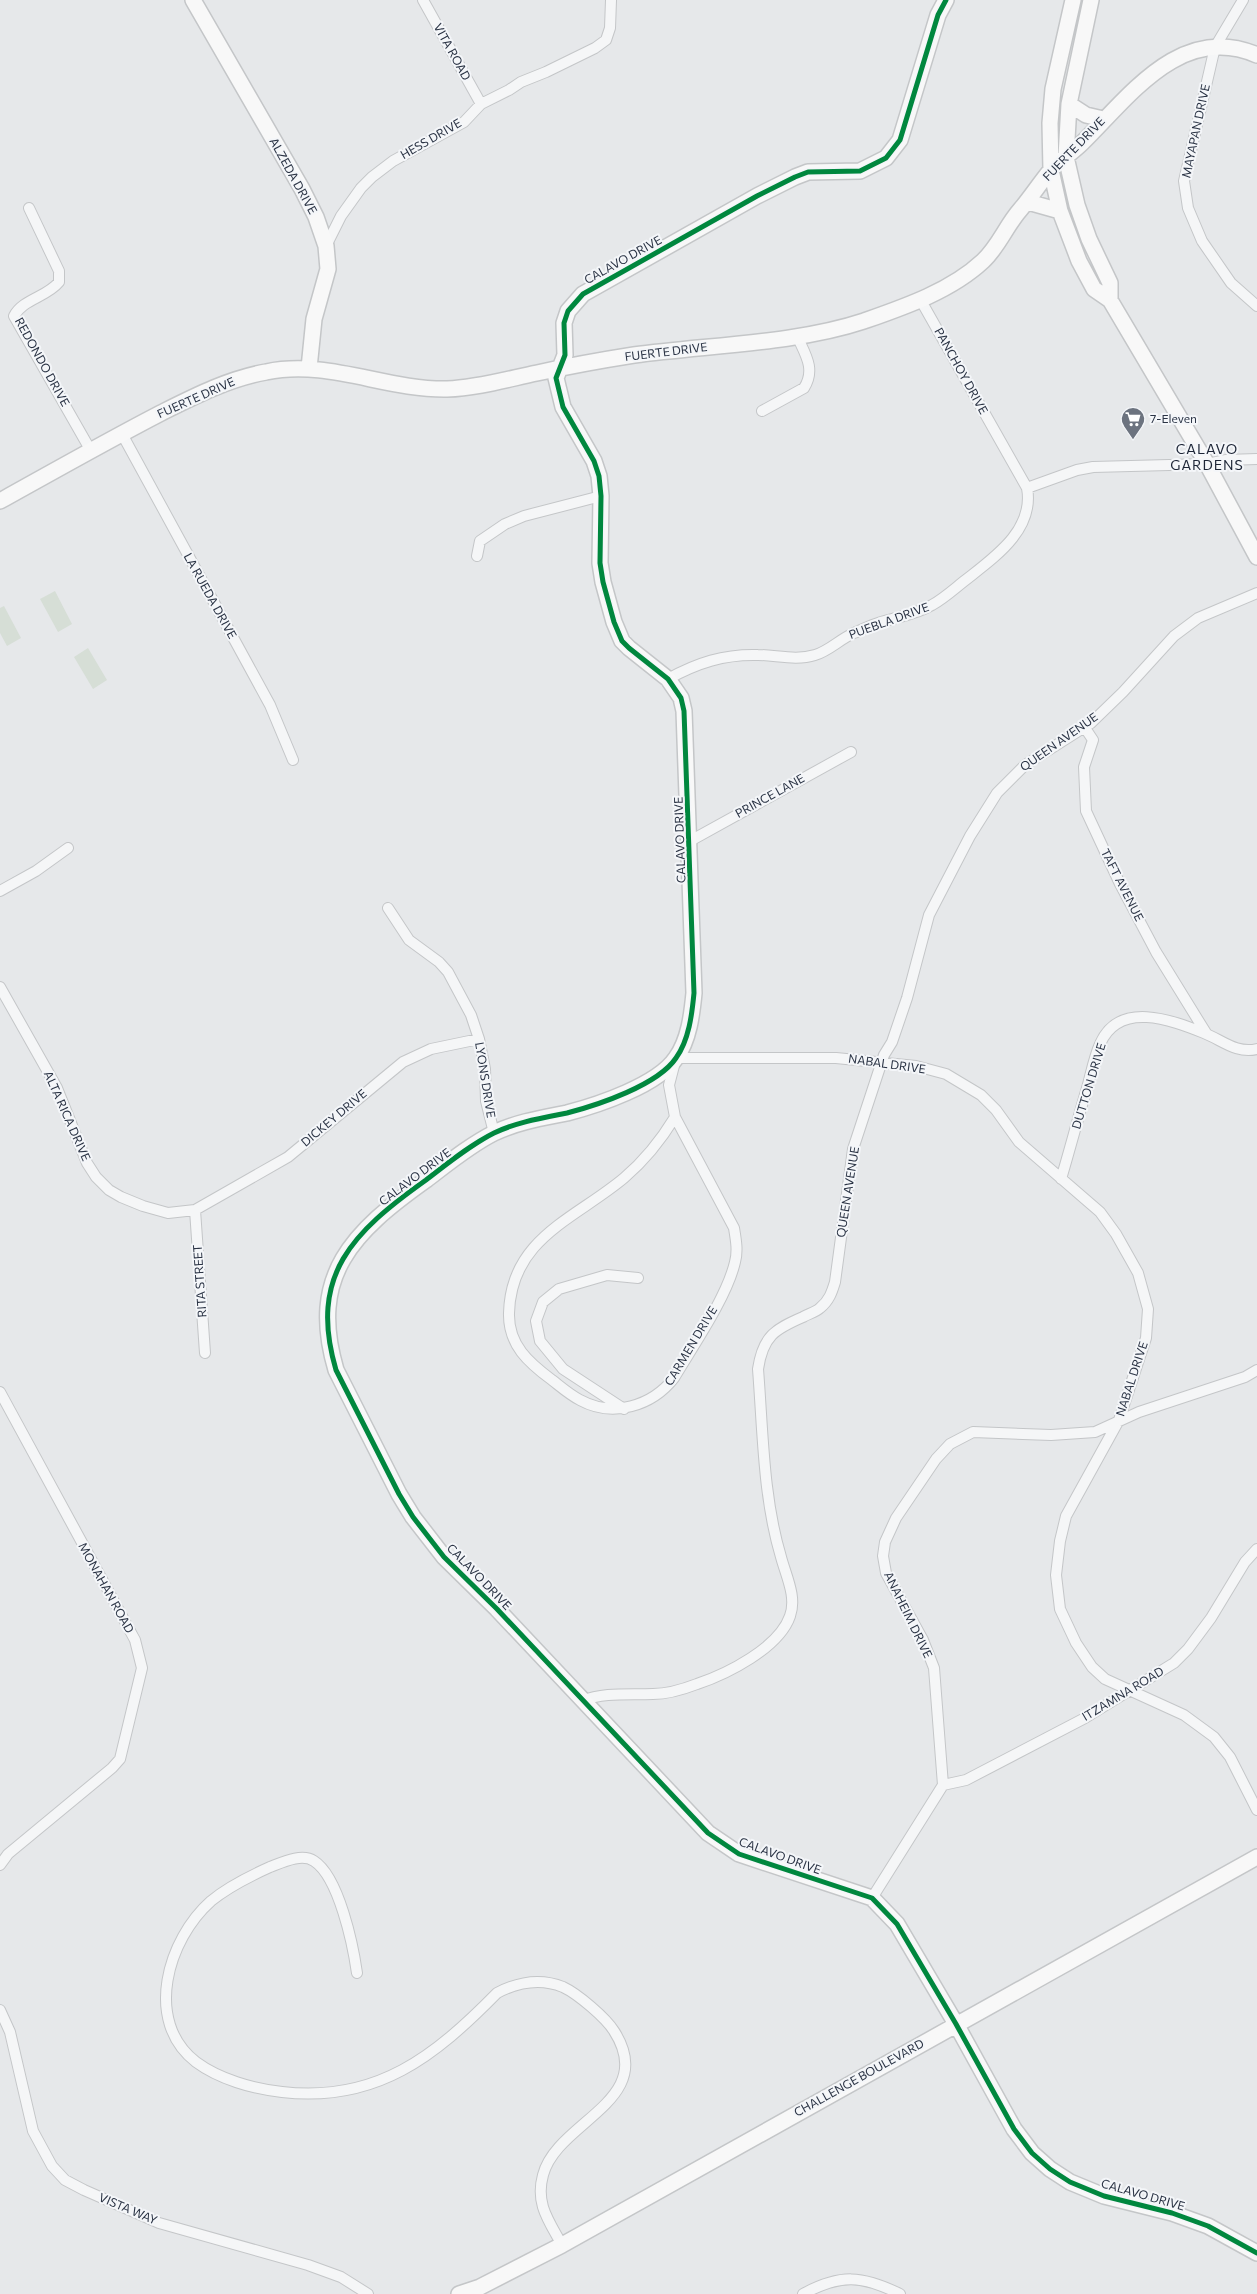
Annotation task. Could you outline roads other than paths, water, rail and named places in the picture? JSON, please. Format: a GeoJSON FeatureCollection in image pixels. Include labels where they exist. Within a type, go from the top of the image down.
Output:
{"type":"FeatureCollection","features":[{"type":"Feature","properties":{"kind":"street","name":"ALZEDA DRIVE"},"geometry":{"type":"LineString","coordinates":[[193,0],[302,189],[316,217],[326,246],[328,269],[314,318],[309,368]]}},
{"type":"Feature","properties":{"kind":"street","name":"VITA ROAD"},"geometry":{"type":"LineString","coordinates":[[423,0],[481,104]]}},
{"type":"Feature","properties":{"kind":"street","name":"HESS DRIVE"},"geometry":{"type":"LineString","coordinates":[[326,246],[341,216],[361,188],[372,177],[393,162],[464,122],[481,104],[521,82],[595,48],[606,40],[610,28],[611,0]]}},
{"type":"Feature","properties":{"kind":"street","name":"CALAVO DRIVE"},"geometry":{"type":"LineString","coordinates":[[946,0],[938,15],[900,140],[891,153],[879,163],[860,171],[808,172],[795,177],[748,201],[583,294],[568,312],[564,323],[565,355],[556,378],[563,407],[594,461],[599,476],[601,496],[600,563],[614,622],[622,641],[628,648],[668,679],[681,698],[684,710],[690,841],[694,993],[692,1014],[676,1058],[658,1074],[626,1093],[578,1110],[519,1124],[494,1133],[405,1195],[376,1219],[353,1244],[341,1262],[327,1302],[326,1325],[330,1350],[336,1370],[413,1517],[444,1557],[497,1609],[708,1833],[740,1854],[872,1898],[898,1924],[1014,2129],[1032,2153],[1050,2169],[1070,2182],[1104,2196],[1172,2213],[1199,2223],[1257,2253]]}},
{"type":"Feature","properties":{"kind":"street"},"geometry":{"type":"LineString","coordinates":[[1072,0],[1053,89],[1050,123],[1051,170],[1060,211],[1079,262],[1094,289],[1110,300],[1207,464],[1257,557]]}},
{"type":"Feature","properties":{"kind":"street"},"geometry":{"type":"LineString","coordinates":[[1091,0],[1069,104],[1066,157],[1077,205],[1088,239],[1110,283],[1110,300]]}},
{"type":"Feature","properties":{"kind":"street","name":"MAYAPAN DRIVE"},"geometry":{"type":"LineString","coordinates":[[1243,0],[1215,47],[1184,181],[1188,208],[1202,241],[1231,283],[1257,306]]}},
{"type":"Feature","properties":{"kind":"street","name":"FUERTE DRIVE"},"geometry":{"type":"LineString","coordinates":[[0,501],[205,391],[234,380],[269,371],[309,368],[331,370],[396,384],[441,389],[492,382],[560,367],[634,355],[797,336],[861,322],[920,299],[978,266],[998,244],[1019,211],[1028,202],[1051,170],[1147,78],[1169,62],[1194,51],[1215,47],[1239,48],[1257,55]]}},
{"type":"Feature","properties":{"kind":"street"},"geometry":{"type":"LineString","coordinates":[[1069,104],[1086,115],[1104,119]]}},
{"type":"Feature","properties":{"kind":"street"},"geometry":{"type":"LineString","coordinates":[[1028,202],[1060,211]]}},
{"type":"Feature","properties":{"kind":"street","name":"REDONDO DRIVE"},"geometry":{"type":"LineString","coordinates":[[29,208],[59,271],[59,282],[55,287],[18,308],[14,316],[91,451]]}},
{"type":"Feature","properties":{"kind":"street","name":"PANCHOY DRIVE"},"geometry":{"type":"LineString","coordinates":[[920,299],[1027,488]]}},
{"type":"Feature","properties":{"kind":"street"},"geometry":{"type":"LineString","coordinates":[[762,411],[804,388],[807,383],[811,368],[797,336]]}},
{"type":"Feature","properties":{"kind":"street","name":"LA RUEDA DRIVE"},"geometry":{"type":"LineString","coordinates":[[122,434],[270,705],[293,760]]}},
{"type":"Feature","properties":{"kind":"street"},"geometry":{"type":"LineString","coordinates":[[1027,488],[1077,470],[1093,467],[1207,464],[1226,460],[1257,459]]}},
{"type":"Feature","properties":{"kind":"street","name":"PUEBLA DRIVE"},"geometry":{"type":"LineString","coordinates":[[668,679],[695,664],[716,659],[757,655],[791,658],[814,656],[842,638],[860,630],[878,623],[912,615],[933,605],[998,555],[1017,532],[1025,518],[1030,501],[1027,488]]}},
{"type":"Feature","properties":{"kind":"street"},"geometry":{"type":"LineString","coordinates":[[477,556],[480,541],[505,524],[524,516],[601,496]]}},
{"type":"Feature","properties":{"kind":"street","name":"QUEEN AVENUE"},"geometry":{"type":"LineString","coordinates":[[582,1701],[596,1695],[655,1694],[704,1682],[743,1663],[767,1646],[778,1635],[790,1616],[791,1591],[781,1558],[768,1499],[758,1369],[759,1361],[768,1340],[778,1328],[820,1309],[830,1298],[835,1282],[853,1149],[882,1061],[892,1042],[907,998],[928,915],[970,836],[997,793],[1016,773],[1084,728],[1123,692],[1174,636],[1198,618],[1257,592]]}},
{"type":"Feature","properties":{"kind":"street","name":"TAFT AVENUE"},"geometry":{"type":"LineString","coordinates":[[1084,728],[1093,740],[1084,767],[1086,811],[1120,884],[1156,952],[1206,1033]]}},
{"type":"Feature","properties":{"kind":"street","name":"PRINCE LANE"},"geometry":{"type":"LineString","coordinates":[[690,841],[851,752]]}},
{"type":"Feature","properties":{"kind":"street"},"geometry":{"type":"LineString","coordinates":[[0,891],[36,871],[68,848]]}},
{"type":"Feature","properties":{"kind":"street","name":"LYONS DRIVE"},"geometry":{"type":"LineString","coordinates":[[388,908],[409,940],[439,962],[448,972],[470,1015],[479,1039],[485,1069],[486,1101],[494,1133]]}},
{"type":"Feature","properties":{"kind":"street","name":"ALTA RICA DRIVE"},"geometry":{"type":"LineString","coordinates":[[0,986],[57,1088],[87,1163],[96,1177],[109,1190],[143,1206],[168,1213],[194,1210]]}},
{"type":"Feature","properties":{"kind":"street","name":"DUTTON DRIVE"},"geometry":{"type":"LineString","coordinates":[[1061,1179],[1100,1044],[1110,1030],[1124,1020],[1147,1016],[1161,1018],[1206,1033],[1220,1042],[1240,1050],[1257,1049]]}},
{"type":"Feature","properties":{"kind":"street","name":"DICKEY DRIVE"},"geometry":{"type":"LineString","coordinates":[[194,1210],[288,1157],[403,1062],[431,1049],[479,1039]]}},
{"type":"Feature","properties":{"kind":"street","name":"NABAL DRIVE"},"geometry":{"type":"LineString","coordinates":[[676,1058],[836,1058],[882,1061],[916,1066],[938,1072],[981,1095],[996,1110],[1018,1142],[1100,1212],[1132,1261],[1146,1298],[1148,1309],[1146,1338],[1119,1420],[1066,1516],[1060,1541],[1056,1575],[1060,1609],[1076,1643],[1092,1667],[1105,1680],[1184,1715],[1214,1737],[1230,1757],[1257,1810]]}},
{"type":"Feature","properties":{"kind":"street","name":"CARMEN DRIVE"},"geometry":{"type":"LineString","coordinates":[[675,1117],[663,1137],[638,1165],[622,1179],[553,1228],[532,1248],[516,1273],[509,1321],[517,1345],[530,1364],[580,1401],[604,1408],[624,1409],[637,1406],[653,1399],[666,1388],[674,1378],[730,1280],[736,1260],[737,1244],[734,1228],[675,1117],[670,1085],[676,1058]]}},
{"type":"Feature","properties":{"kind":"street","name":"RITA STREET"},"geometry":{"type":"LineString","coordinates":[[194,1210],[205,1353]]}},
{"type":"Feature","properties":{"kind":"street"},"geometry":{"type":"LineString","coordinates":[[624,1409],[563,1369],[540,1341],[536,1321],[543,1302],[559,1289],[607,1275],[638,1278]]}},
{"type":"Feature","properties":{"kind":"street","name":"ANAHEIM DRIVE"},"geometry":{"type":"LineString","coordinates":[[943,1785],[934,1668],[923,1640],[886,1573],[884,1548],[889,1530],[936,1459],[950,1444],[965,1435],[982,1431],[1072,1435],[1103,1430],[1119,1420],[1245,1377],[1257,1370]]}},
{"type":"Feature","properties":{"kind":"street","name":"MONAHAN ROAD"},"geometry":{"type":"LineString","coordinates":[[0,1392],[135,1640],[142,1668],[120,1759],[112,1768],[8,1854],[0,1865]]}},
{"type":"Feature","properties":{"kind":"street","name":"ITZAMNA ROAD"},"geometry":{"type":"LineString","coordinates":[[943,1785],[966,1780],[1086,1718],[1174,1663],[1188,1649],[1211,1618],[1245,1562],[1257,1548]]}},
{"type":"Feature","properties":{"kind":"street"},"geometry":{"type":"LineString","coordinates":[[872,1898],[943,1785]]}},
{"type":"Feature","properties":{"kind":"street","name":"CHALLENGE BOULEVARD"},"geometry":{"type":"LineString","coordinates":[[459,2294],[480,2287],[562,2246],[1257,1857]]}},
{"type":"Feature","properties":{"kind":"street"},"geometry":{"type":"LineString","coordinates":[[357,1973],[350,1932],[323,1868],[313,1860],[303,1858],[285,1861],[229,1888],[210,1902],[193,1922],[179,1944],[170,1968],[166,2000],[169,2022],[181,2047],[196,2062],[212,2071],[263,2089],[317,2094],[353,2088],[380,2080],[405,2069],[450,2038],[497,1993],[506,1988],[536,1982],[553,1984],[569,1990],[612,2028],[621,2044],[625,2069],[619,2090],[599,2112],[561,2143],[548,2159],[541,2183],[542,2209],[562,2246]]}},
{"type":"Feature","properties":{"kind":"street","name":"VISTA WAY"},"geometry":{"type":"LineString","coordinates":[[0,2010],[10,2032],[33,2130],[52,2166],[65,2180],[159,2223],[308,2265],[341,2277],[368,2294]]}},
{"type":"Feature","properties":{"kind":"street"},"geometry":{"type":"LineString","coordinates":[[803,2294],[822,2284],[850,2279],[870,2281],[900,2294]]}},
{"type":"Feature","properties":{"kind":"place","name":"7-Eleven"},"geometry":{"type":"Point","coordinates":[1133,440]}},
{"type":"Feature","properties":{"kind":"district","name":"CALAVO GARDENS"},"geometry":{"type":"Point","coordinates":[1207,458]}}]}
